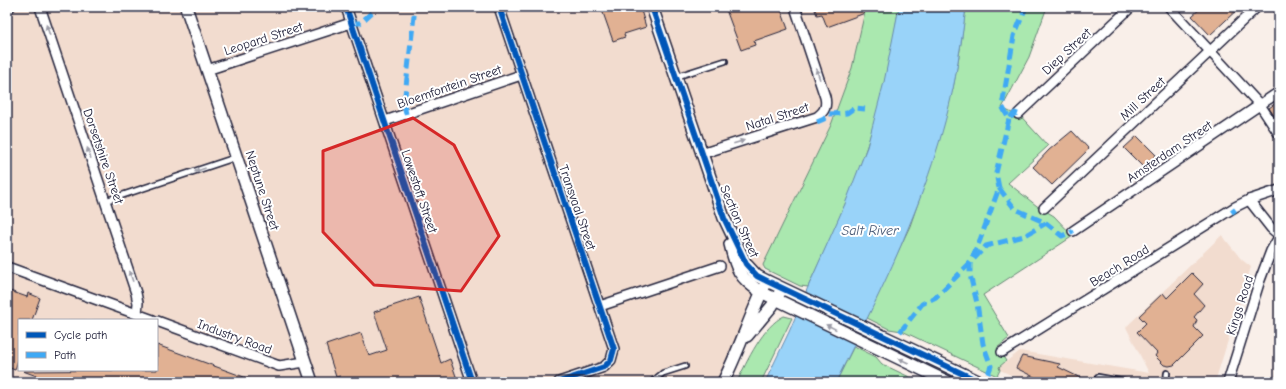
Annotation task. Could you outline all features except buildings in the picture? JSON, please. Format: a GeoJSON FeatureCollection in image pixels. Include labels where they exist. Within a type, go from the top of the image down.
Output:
{"type":"FeatureCollection","features":[{"type":"Feature","properties":{"kind":"street","name":"Dorsetshire Street"},"geometry":{"type":"LineString","coordinates":[[40,7],[136,292],[138,303],[137,314]]}},
{"type":"Feature","properties":{"kind":"street","name":"Neptune Street"},"geometry":{"type":"LineString","coordinates":[[186,7],[312,382]]}},
{"type":"Feature","properties":{"kind":"street","name":"Lowestoft Street"},"geometry":{"type":"LineString","coordinates":[[346,7],[472,382]]}},
{"type":"Feature","properties":{"kind":"street","name":"Transvaal Street"},"geometry":{"type":"LineString","coordinates":[[500,7],[614,349],[611,360],[604,367],[559,382]]}},
{"type":"Feature","properties":{"kind":"street","name":"Section Street"},"geometry":{"type":"LineString","coordinates":[[652,7],[724,218],[746,264],[757,276],[980,382]]}},
{"type":"Feature","properties":{"kind":"street","name":"Natal Street"},"geometry":{"type":"LineString","coordinates":[[701,154],[817,117],[824,112],[826,104],[825,97],[795,7]]}},
{"type":"Feature","properties":{"kind":"street","name":"Diep Street"},"geometry":{"type":"LineString","coordinates":[[1018,114],[1132,7]]}},
{"type":"Feature","properties":{"kind":"street"},"geometry":{"type":"LineString","coordinates":[[1169,7],[1260,105],[1279,134]]}},
{"type":"Feature","properties":{"kind":"street","name":"Mill Street"},"geometry":{"type":"LineString","coordinates":[[1044,208],[1257,7]]}},
{"type":"Feature","properties":{"kind":"street","name":"Leopard Street"},"geometry":{"type":"LineString","coordinates":[[207,70],[351,22]]}},
{"type":"Feature","properties":{"kind":"street","name":"Bloemfontein Street"},"geometry":{"type":"LineString","coordinates":[[385,121],[522,75]]}},
{"type":"Feature","properties":{"kind":"street","name":"Amsterdam Street"},"geometry":{"type":"LineString","coordinates":[[1073,231],[1279,92]]}},
{"type":"Feature","properties":{"kind":"street","name":"Beach Road"},"geometry":{"type":"LineString","coordinates":[[1002,352],[1235,207],[1249,200],[1279,190]]}},
{"type":"Feature","properties":{"kind":"street"},"geometry":{"type":"LineString","coordinates":[[1249,200],[1279,236]]}},
{"type":"Feature","properties":{"kind":"street","name":"Section Street"},"geometry":{"type":"LineString","coordinates":[[724,218],[738,270],[743,278],[761,292],[948,382]]}},
{"type":"Feature","properties":{"kind":"street","name":"Kings Road"},"geometry":{"type":"LineString","coordinates":[[1228,382],[1260,280],[1271,251],[1279,236]]}},
{"type":"Feature","properties":{"kind":"street"},"geometry":{"type":"LineString","coordinates":[[600,306],[720,266]]}},
{"type":"Feature","properties":{"kind":"street"},"geometry":{"type":"LineString","coordinates":[[7,267],[150,319]]}},
{"type":"Feature","properties":{"kind":"street"},"geometry":{"type":"LineString","coordinates":[[723,382],[742,343],[761,292],[767,281]]}},
{"type":"Feature","properties":{"kind":"street"},"geometry":{"type":"LineString","coordinates":[[742,343],[776,300],[782,288]]}},
{"type":"Feature","properties":{"kind":"street","name":"Industry Road"},"geometry":{"type":"LineString","coordinates":[[158,322],[279,366],[305,362]]}},
{"type":"Feature","properties":{"kind":"lane"},"geometry":{"type":"LineString","coordinates":[[676,77],[725,60]]}},
{"type":"Feature","properties":{"kind":"lane"},"geometry":{"type":"LineString","coordinates":[[106,200],[237,157]]}},
{"type":"Feature","properties":{"kind":"lane"},"geometry":{"type":"LineString","coordinates":[[652,382],[662,373],[685,366]]}},
{"type":"Feature","properties":{"kind":"lane"},"geometry":{"type":"LineString","coordinates":[[1166,382],[1167,373]]}},
{"type":"Feature","properties":{"kind":"lane"},"geometry":{"type":"LineString","coordinates":[[1098,377],[1125,382]]}},
{"type":"Feature","properties":{"kind":"highlighted area"},"geometry":{"type":"Polygon","coordinates":[[[413,118],[454,145],[499,236],[461,291],[374,285],[323,232],[323,151],[413,118]]]}},
{"type":"Feature","properties":{"kind":"shaded area"},"geometry":{"type":"Polygon","coordinates":[[[7,7],[866,7],[852,68],[831,125],[763,265],[764,300],[723,382],[7,382],[7,7]]]}},
{"type":"Feature","properties":{"kind":"shaded area"},"geometry":{"type":"Polygon","coordinates":[[[1222,235],[1241,259],[1251,267],[1215,382],[1026,382],[1000,370],[999,367],[1020,351],[1149,373],[1126,327],[1222,235]]]}},
{"type":"Feature","properties":{"kind":"green space"},"geometry":{"type":"Polygon","coordinates":[[[866,7],[899,7],[882,95],[867,146],[839,218],[808,287],[800,286],[765,269],[763,265],[831,125],[852,68],[866,7]]]}},
{"type":"Feature","properties":{"kind":"green space"},"geometry":{"type":"Polygon","coordinates":[[[966,7],[1047,7],[1029,57],[1002,108],[1012,113],[1016,111],[1048,146],[1008,183],[1037,206],[1054,216],[1073,236],[983,295],[1009,338],[997,348],[1006,361],[999,367],[1000,370],[997,376],[902,331],[889,329],[867,318],[910,226],[930,168],[953,88],[966,7]]]}},
{"type":"Feature","properties":{"kind":"green space"},"geometry":{"type":"Polygon","coordinates":[[[784,316],[792,318],[761,382],[737,382],[756,345],[769,328],[784,316]]]}},
{"type":"Feature","properties":{"kind":"green space"},"geometry":{"type":"Polygon","coordinates":[[[854,346],[876,357],[882,364],[920,382],[836,382],[854,346]]]}},
{"type":"Feature","properties":{"kind":"water","name":"Salt River"},"geometry":{"type":"Polygon","coordinates":[[[899,7],[966,7],[951,98],[925,185],[892,265],[836,382],[765,382],[789,332],[845,204],[867,147],[884,82],[899,7]]]}},
{"type":"Feature","properties":{"kind":"marked path"},"geometry":{"type":"LineString","coordinates":[[351,23],[360,23],[378,7]]}},
{"type":"Feature","properties":{"kind":"marked path"},"geometry":{"type":"LineString","coordinates":[[406,114],[404,104],[415,7]]}},
{"type":"Feature","properties":{"kind":"marked path"},"geometry":{"type":"LineString","coordinates":[[1018,114],[1015,113],[1009,119],[1002,106],[1014,36],[1026,7]]}},
{"type":"Feature","properties":{"kind":"marked path"},"geometry":{"type":"LineString","coordinates":[[817,122],[824,119],[829,114],[847,113],[854,108],[865,109]]}},
{"type":"Feature","properties":{"kind":"marked path"},"geometry":{"type":"LineString","coordinates":[[900,332],[922,304],[936,297],[970,263],[999,188],[996,173],[1009,119]]}},
{"type":"Feature","properties":{"kind":"marked path"},"geometry":{"type":"LineString","coordinates":[[999,188],[1015,209],[1046,223],[1062,236],[1073,231]]}},
{"type":"Feature","properties":{"kind":"marked path"},"geometry":{"type":"LineString","coordinates":[[1232,209],[1235,213]]}},
{"type":"Feature","properties":{"kind":"marked path"},"geometry":{"type":"LineString","coordinates":[[988,374],[991,366],[983,344],[977,303],[970,275],[970,263],[986,246],[1024,236],[1046,223]]}},
{"type":"Feature","properties":{"kind":"cycle path"},"geometry":{"type":"LineString","coordinates":[[346,7],[472,382]]}},
{"type":"Feature","properties":{"kind":"cycle path"},"geometry":{"type":"LineString","coordinates":[[499,7],[614,349],[611,360],[604,367],[559,382]]}},
{"type":"Feature","properties":{"kind":"cycle path"},"geometry":{"type":"LineString","coordinates":[[652,7],[724,218],[746,264],[757,276],[980,382]]}}]}
